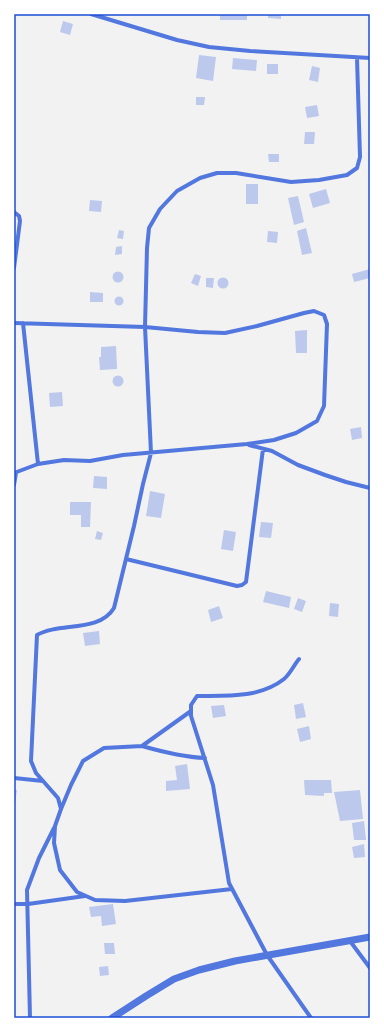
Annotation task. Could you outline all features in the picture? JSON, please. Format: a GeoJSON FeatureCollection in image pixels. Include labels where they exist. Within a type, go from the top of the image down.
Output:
{"type":"FeatureCollection","features":[{"type":"Feature","properties":{"kind":"street"},"geometry":{"type":"LineString","coordinates":[[91,14],[177,40],[209,47],[370,58]]}},
{"type":"Feature","properties":{"kind":"street"},"geometry":{"type":"LineString","coordinates":[[61,809],[58,798],[36,773],[30,762],[37,635],[44,631],[75,627],[105,619],[110,615],[114,608],[142,484],[151,453],[145,327],[146,248],[149,228],[160,209],[177,191],[200,178],[217,173],[236,173],[291,182],[319,180],[347,175],[357,168],[360,156],[357,58]]}},
{"type":"Feature","properties":{"kind":"street"},"geometry":{"type":"LineString","coordinates":[[14,212],[19,216],[20,221],[14,268]]}},
{"type":"Feature","properties":{"kind":"street"},"geometry":{"type":"LineString","coordinates":[[14,324],[23,323],[145,327],[225,333],[314,311],[324,315],[327,324],[324,406],[317,420],[296,433],[274,440],[247,444],[123,455],[90,461],[64,460],[38,464],[15,473],[14,485]]}},
{"type":"Feature","properties":{"kind":"street"},"geometry":{"type":"LineString","coordinates":[[23,323],[38,464]]}},
{"type":"Feature","properties":{"kind":"street"},"geometry":{"type":"LineString","coordinates":[[247,444],[272,451],[298,465],[325,475],[370,488]]}},
{"type":"Feature","properties":{"kind":"street"},"geometry":{"type":"LineString","coordinates":[[126,560],[237,586],[246,582],[248,576],[263,449]]}},
{"type":"Feature","properties":{"kind":"street"},"geometry":{"type":"LineString","coordinates":[[299,659],[285,678],[268,689],[240,695],[198,696],[191,705],[190,716],[213,785],[229,883],[267,955],[311,1018]]}},
{"type":"Feature","properties":{"kind":"street"},"geometry":{"type":"LineString","coordinates":[[142,746],[191,711]]}},
{"type":"Feature","properties":{"kind":"street"},"geometry":{"type":"LineString","coordinates":[[30,1018],[28,890],[39,858],[84,761],[104,748],[142,746],[167,754],[191,758],[204,758]]}},
{"type":"Feature","properties":{"kind":"street"},"geometry":{"type":"LineString","coordinates":[[14,778],[44,782]]}},
{"type":"Feature","properties":{"kind":"street"},"geometry":{"type":"LineString","coordinates":[[55,826],[54,843],[60,870],[77,892],[95,900],[125,901],[232,889]]}},
{"type":"Feature","properties":{"kind":"street"},"geometry":{"type":"LineString","coordinates":[[14,904],[28,904],[86,896]]}},
{"type":"Feature","properties":{"kind":"street"},"geometry":{"type":"LineString","coordinates":[[112,1018],[174,979],[199,970],[235,961],[370,937]]}},
{"type":"Feature","properties":{"kind":"street"},"geometry":{"type":"LineString","coordinates":[[350,941],[370,968]]}},
{"type":"Feature","properties":{"kind":"building"},"geometry":{"type":"Polygon","coordinates":[[[220,14],[247,14],[247,20],[220,20],[220,14]]]}},
{"type":"Feature","properties":{"kind":"building"},"geometry":{"type":"Polygon","coordinates":[[[268,14],[281,14],[281,19],[268,18],[268,14]]]}},
{"type":"Feature","properties":{"kind":"building"},"geometry":{"type":"Polygon","coordinates":[[[63,21],[73,24],[70,35],[60,32],[63,21]]]}},
{"type":"Feature","properties":{"kind":"building"},"geometry":{"type":"Polygon","coordinates":[[[199,55],[216,57],[213,81],[196,78],[199,55]]]}},
{"type":"Feature","properties":{"kind":"building"},"geometry":{"type":"Polygon","coordinates":[[[233,58],[257,60],[256,71],[232,69],[233,58]]]}},
{"type":"Feature","properties":{"kind":"building"},"geometry":{"type":"Polygon","coordinates":[[[267,64],[278,64],[278,74],[267,74],[267,64]]]}},
{"type":"Feature","properties":{"kind":"building"},"geometry":{"type":"Polygon","coordinates":[[[312,66],[320,68],[318,82],[309,80],[312,66]]]}},
{"type":"Feature","properties":{"kind":"building"},"geometry":{"type":"Polygon","coordinates":[[[196,97],[205,97],[204,105],[196,105],[196,97]]]}},
{"type":"Feature","properties":{"kind":"building"},"geometry":{"type":"Polygon","coordinates":[[[317,105],[319,116],[307,118],[305,107],[317,105]]]}},
{"type":"Feature","properties":{"kind":"building"},"geometry":{"type":"Polygon","coordinates":[[[305,132],[315,132],[314,144],[304,144],[305,132]]]}},
{"type":"Feature","properties":{"kind":"building"},"geometry":{"type":"Polygon","coordinates":[[[268,154],[279,154],[279,162],[269,162],[268,154]]]}},
{"type":"Feature","properties":{"kind":"building"},"geometry":{"type":"Polygon","coordinates":[[[246,184],[258,184],[258,204],[246,204],[246,184]]]}},
{"type":"Feature","properties":{"kind":"building"},"geometry":{"type":"Polygon","coordinates":[[[326,189],[330,203],[313,208],[309,194],[326,189]]]}},
{"type":"Feature","properties":{"kind":"building"},"geometry":{"type":"Polygon","coordinates":[[[298,196],[304,222],[294,225],[288,198],[298,196]]]}},
{"type":"Feature","properties":{"kind":"building"},"geometry":{"type":"Polygon","coordinates":[[[90,200],[102,201],[101,212],[89,211],[90,200]]]}},
{"type":"Feature","properties":{"kind":"building"},"geometry":{"type":"Polygon","coordinates":[[[306,228],[312,253],[302,255],[297,231],[306,228]]]}},
{"type":"Feature","properties":{"kind":"building"},"geometry":{"type":"Polygon","coordinates":[[[119,230],[124,231],[123,239],[117,238],[119,230]]]}},
{"type":"Feature","properties":{"kind":"building"},"geometry":{"type":"Polygon","coordinates":[[[268,231],[278,232],[277,243],[267,242],[268,231]]]}},
{"type":"Feature","properties":{"kind":"building"},"geometry":{"type":"Polygon","coordinates":[[[122,246],[122,254],[115,255],[116,247],[122,246]]]}},
{"type":"Feature","properties":{"kind":"building"},"geometry":{"type":"Polygon","coordinates":[[[370,269],[370,278],[354,282],[352,274],[370,269]]]}},
{"type":"Feature","properties":{"kind":"building"},"geometry":{"type":"Polygon","coordinates":[[[118,271],[122,273],[124,277],[122,281],[118,283],[114,281],[112,277],[114,273],[118,271]]]}},
{"type":"Feature","properties":{"kind":"building"},"geometry":{"type":"Polygon","coordinates":[[[195,274],[201,276],[198,286],[191,283],[195,274]]]}},
{"type":"Feature","properties":{"kind":"building"},"geometry":{"type":"Polygon","coordinates":[[[206,278],[214,278],[213,288],[206,287],[206,278]]]}},
{"type":"Feature","properties":{"kind":"building"},"geometry":{"type":"Polygon","coordinates":[[[221,278],[225,278],[227,279],[227,287],[221,288],[218,285],[218,281],[221,278]]]}},
{"type":"Feature","properties":{"kind":"building"},"geometry":{"type":"Polygon","coordinates":[[[90,292],[103,293],[103,302],[90,302],[90,292]]]}},
{"type":"Feature","properties":{"kind":"building"},"geometry":{"type":"Polygon","coordinates":[[[119,296],[124,301],[119,306],[114,301],[119,296]]]}},
{"type":"Feature","properties":{"kind":"building"},"geometry":{"type":"Polygon","coordinates":[[[307,330],[307,353],[296,353],[295,331],[307,330]]]}},
{"type":"Feature","properties":{"kind":"building"},"geometry":{"type":"Polygon","coordinates":[[[116,346],[117,369],[100,370],[99,357],[101,357],[101,347],[116,346]]]}},
{"type":"Feature","properties":{"kind":"building"},"geometry":{"type":"Polygon","coordinates":[[[118,375],[122,377],[124,381],[122,385],[118,387],[114,385],[112,381],[114,377],[118,375]]]}},
{"type":"Feature","properties":{"kind":"building"},"geometry":{"type":"Polygon","coordinates":[[[62,392],[63,406],[50,407],[49,393],[62,392]]]}},
{"type":"Feature","properties":{"kind":"building"},"geometry":{"type":"Polygon","coordinates":[[[361,427],[362,438],[352,440],[350,429],[361,427]]]}},
{"type":"Feature","properties":{"kind":"building"},"geometry":{"type":"Polygon","coordinates":[[[94,476],[107,477],[107,489],[93,488],[94,476]]]}},
{"type":"Feature","properties":{"kind":"building"},"geometry":{"type":"Polygon","coordinates":[[[150,491],[165,494],[161,518],[146,516],[150,491]]]}},
{"type":"Feature","properties":{"kind":"building"},"geometry":{"type":"Polygon","coordinates":[[[70,502],[91,502],[90,527],[81,527],[81,515],[70,515],[70,502]]]}},
{"type":"Feature","properties":{"kind":"building"},"geometry":{"type":"Polygon","coordinates":[[[261,522],[273,523],[271,538],[259,537],[261,522]]]}},
{"type":"Feature","properties":{"kind":"building"},"geometry":{"type":"Polygon","coordinates":[[[224,530],[236,532],[233,551],[221,549],[224,530]]]}},
{"type":"Feature","properties":{"kind":"building"},"geometry":{"type":"Polygon","coordinates":[[[97,531],[103,533],[101,540],[95,539],[97,531]]]}},
{"type":"Feature","properties":{"kind":"building"},"geometry":{"type":"Polygon","coordinates":[[[266,591],[291,597],[289,608],[263,602],[266,591]]]}},
{"type":"Feature","properties":{"kind":"building"},"geometry":{"type":"Polygon","coordinates":[[[298,598],[306,601],[302,612],[294,609],[298,598]]]}},
{"type":"Feature","properties":{"kind":"building"},"geometry":{"type":"Polygon","coordinates":[[[330,603],[339,604],[338,617],[329,616],[330,603]]]}},
{"type":"Feature","properties":{"kind":"building"},"geometry":{"type":"Polygon","coordinates":[[[219,606],[223,618],[211,622],[208,610],[219,606]]]}},
{"type":"Feature","properties":{"kind":"building"},"geometry":{"type":"Polygon","coordinates":[[[99,631],[100,644],[85,646],[83,633],[99,631]]]}},
{"type":"Feature","properties":{"kind":"building"},"geometry":{"type":"Polygon","coordinates":[[[303,703],[306,717],[296,719],[294,705],[303,703]]]}},
{"type":"Feature","properties":{"kind":"building"},"geometry":{"type":"Polygon","coordinates":[[[224,705],[226,716],[213,718],[211,706],[224,705]]]}},
{"type":"Feature","properties":{"kind":"building"},"geometry":{"type":"Polygon","coordinates":[[[309,726],[311,739],[300,742],[297,729],[309,726]]]}},
{"type":"Feature","properties":{"kind":"building"},"geometry":{"type":"Polygon","coordinates":[[[187,764],[190,789],[166,791],[166,781],[177,780],[175,766],[187,764]]]}},
{"type":"Feature","properties":{"kind":"building"},"geometry":{"type":"Polygon","coordinates":[[[304,780],[331,780],[332,793],[324,793],[324,796],[305,795],[304,780]]]}},
{"type":"Feature","properties":{"kind":"building"},"geometry":{"type":"Polygon","coordinates":[[[14,790],[17,790],[15,804],[14,804],[14,790]]]}},
{"type":"Feature","properties":{"kind":"building"},"geometry":{"type":"Polygon","coordinates":[[[360,790],[363,819],[340,821],[334,792],[360,790]]]}},
{"type":"Feature","properties":{"kind":"building"},"geometry":{"type":"Polygon","coordinates":[[[364,821],[366,840],[354,840],[352,823],[364,821]]]}},
{"type":"Feature","properties":{"kind":"building"},"geometry":{"type":"Polygon","coordinates":[[[364,844],[365,857],[354,858],[352,847],[364,844]]]}},
{"type":"Feature","properties":{"kind":"building"},"geometry":{"type":"Polygon","coordinates":[[[113,904],[116,924],[102,926],[101,916],[91,917],[89,907],[113,904]]]}},
{"type":"Feature","properties":{"kind":"building"},"geometry":{"type":"Polygon","coordinates":[[[104,943],[114,943],[115,954],[105,954],[104,943]]]}},
{"type":"Feature","properties":{"kind":"building"},"geometry":{"type":"Polygon","coordinates":[[[108,966],[109,975],[100,976],[99,967],[108,966]]]}}]}
